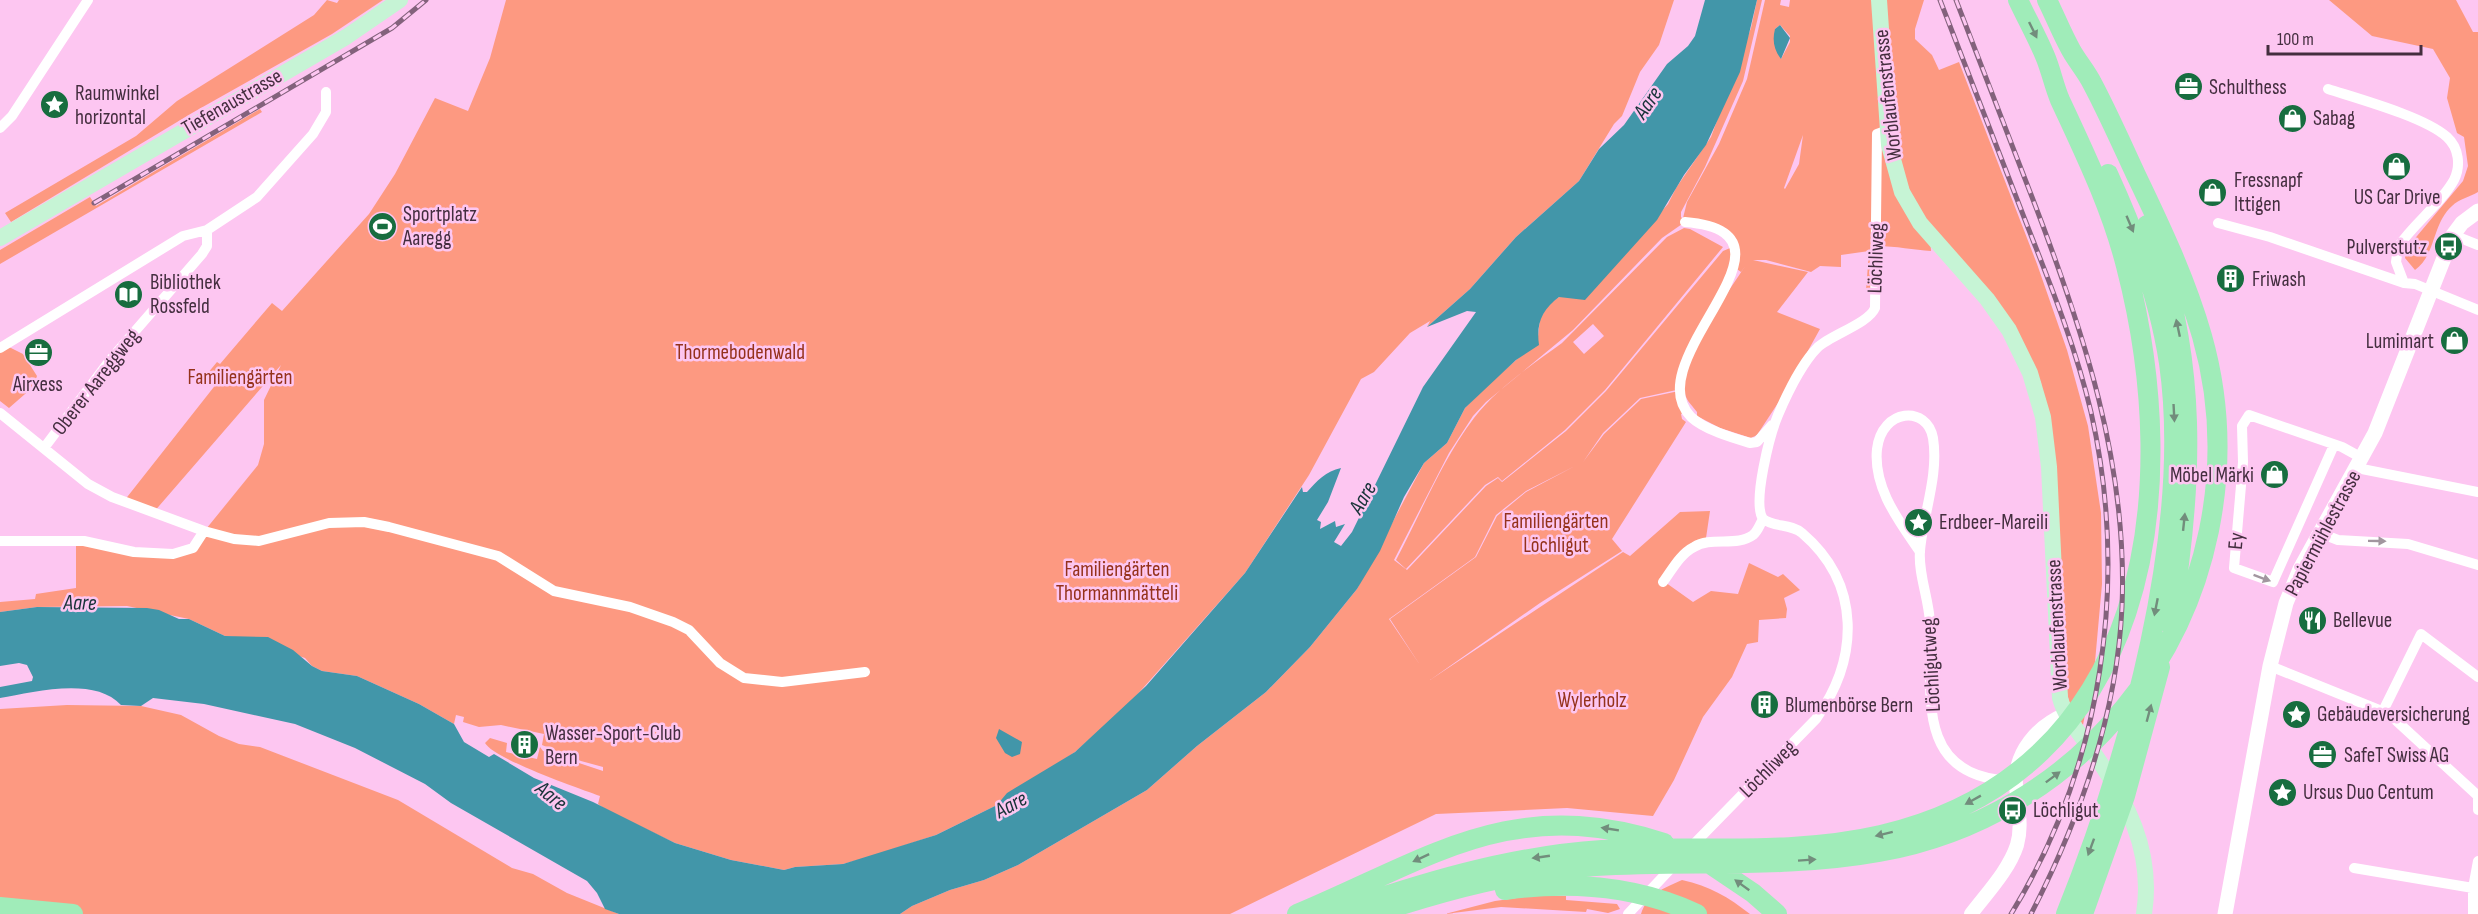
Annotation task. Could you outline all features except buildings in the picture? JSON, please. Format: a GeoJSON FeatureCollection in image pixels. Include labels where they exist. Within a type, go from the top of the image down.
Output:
{"type":"FeatureCollection","features":[{"type":"Feature","properties":{"kind":"highway"},"geometry":{"type":"LineString","coordinates":[[2018,0],[2047,60],[2068,91],[2134,235],[2159,311],[2172,392],[2174,472],[2166,550],[2142,672],[2082,902]]}},
{"type":"Feature","properties":{"kind":"highway"},"geometry":{"type":"LineString","coordinates":[[1331,914],[1470,871],[1524,860],[1753,855],[1987,817],[2036,789],[2080,755],[2117,718],[2164,652],[2189,599],[2204,555],[2214,502],[2218,448],[2214,393],[2203,338],[2166,239],[2092,82],[2071,50],[2047,0]]}},
{"type":"Feature","properties":{"kind":"highway"},"geometry":{"type":"LineString","coordinates":[[2066,914],[2082,902],[2133,770],[2168,637],[2177,581],[2188,473],[2187,390],[2175,316],[2158,255],[2130,188],[2082,86],[2071,50]]}},
{"type":"Feature","properties":{"kind":"highway"},"geometry":{"type":"LineString","coordinates":[[1943,825],[2024,765],[2044,747],[2081,705],[2109,660],[2121,635],[2137,584],[2146,532],[2150,474],[2150,420],[2145,367],[2135,304],[2111,215],[2058,95],[2047,60]]}},
{"type":"Feature","properties":{"kind":"highway"},"geometry":{"type":"LineString","coordinates":[[1297,914],[1451,844],[1501,830],[1528,826],[1583,826],[1627,832],[1667,844],[1703,860],[1753,893],[1777,914]]}},
{"type":"Feature","properties":{"kind":"highway"},"geometry":{"type":"LineString","coordinates":[[1373,914],[1490,880],[1597,858]]}},
{"type":"Feature","properties":{"kind":"highway"},"geometry":{"type":"LineString","coordinates":[[1406,914],[1477,896],[1526,887],[1577,885],[1617,890],[1673,904],[1697,914]]}},
{"type":"Feature","properties":{"kind":"highway"},"geometry":{"type":"LineString","coordinates":[[0,907],[73,914]]}},
{"type":"Feature","properties":{"kind":"main road","name":"Tiefenaustrasse"},"geometry":{"type":"LineString","coordinates":[[0,238],[346,37],[400,0]]}},
{"type":"Feature","properties":{"kind":"main road","name":"Worblaufenstrasse"},"geometry":{"type":"LineString","coordinates":[[1878,0],[1888,130],[1893,163],[1912,210],[1930,236],[1999,316],[2023,354],[2037,393],[2048,442],[2058,684],[2066,714],[2110,777],[2138,833],[2146,873],[2144,914]]}},
{"type":"Feature","properties":{"kind":"main road","name":"Papiermühlestrasse"},"geometry":{"type":"LineString","coordinates":[[2225,914],[2270,666],[2293,584],[2360,463],[2387,405],[2453,235],[2462,223],[2478,211]]}},
{"type":"Feature","properties":{"kind":"street"},"geometry":{"type":"LineString","coordinates":[[0,128],[12,116],[88,0]]}},
{"type":"Feature","properties":{"kind":"street"},"geometry":{"type":"LineString","coordinates":[[2328,89],[2428,126],[2447,137],[2455,147],[2458,162],[2454,178],[2398,247],[2396,262],[2404,283]]}},
{"type":"Feature","properties":{"kind":"street"},"geometry":{"type":"LineString","coordinates":[[0,348],[183,237],[207,230],[257,197],[313,134],[326,112],[326,92]]}},
{"type":"Feature","properties":{"kind":"street","name":"Löchliweg"},"geometry":{"type":"LineString","coordinates":[[1628,914],[1816,719],[1832,696],[1842,672],[1848,649],[1849,622],[1844,599],[1832,572],[1801,532],[1763,519],[1760,513],[1760,502],[1766,458],[1775,423],[1816,348],[1873,313],[1877,229],[1876,134],[1888,130]]}},
{"type":"Feature","properties":{"kind":"street","name":"Löchliweg"},"geometry":{"type":"LineString","coordinates":[[1685,222],[1723,230],[1734,241],[1736,250],[1733,267],[1722,292],[1684,363],[1681,389],[1687,412],[1698,421],[1750,443],[1756,442],[1775,423]]}},
{"type":"Feature","properties":{"kind":"street"},"geometry":{"type":"LineString","coordinates":[[2218,223],[2270,237],[2404,283],[2415,284],[2478,310]]}},
{"type":"Feature","properties":{"kind":"street","name":"Oberer Aareggweg"},"geometry":{"type":"LineString","coordinates":[[44,448],[116,353],[202,254],[207,246],[207,230]]}},
{"type":"Feature","properties":{"kind":"street"},"geometry":{"type":"LineString","coordinates":[[2453,235],[2478,245]]}},
{"type":"Feature","properties":{"kind":"street","name":"Löchligutweg"},"geometry":{"type":"LineString","coordinates":[[1920,552],[1887,500],[1877,469],[1881,433],[1887,423],[1902,416],[1922,421],[1928,427],[1933,439],[1931,485],[1920,552],[1930,623],[1931,709],[1941,745],[1950,759],[1963,769],[1984,778],[2016,782]]}},
{"type":"Feature","properties":{"kind":"street","name":"Ey"},"geometry":{"type":"LineString","coordinates":[[2334,445],[2273,582],[2234,568],[2243,462],[2242,426],[2249,416],[2334,445],[2360,463],[2478,492]]}},
{"type":"Feature","properties":{"kind":"street"},"geometry":{"type":"LineString","coordinates":[[2,419],[44,448],[88,484],[112,497],[204,531],[234,539],[259,541],[329,523],[364,522],[389,527],[498,556],[554,591],[630,607],[673,622],[689,630],[720,663],[744,678],[782,682],[865,672]]}},
{"type":"Feature","properties":{"kind":"street"},"geometry":{"type":"LineString","coordinates":[[1663,582],[1682,557],[1694,547],[1714,540],[1748,537],[1754,534],[1763,519]]}},
{"type":"Feature","properties":{"kind":"street"},"geometry":{"type":"LineString","coordinates":[[0,541],[84,541],[135,552],[173,554],[193,548],[204,531]]}},
{"type":"Feature","properties":{"kind":"street"},"geometry":{"type":"LineString","coordinates":[[2320,533],[2338,540],[2398,542],[2478,565]]}},
{"type":"Feature","properties":{"kind":"street"},"geometry":{"type":"LineString","coordinates":[[2383,711],[2421,634],[2478,677]]}},
{"type":"Feature","properties":{"kind":"street"},"geometry":{"type":"LineString","coordinates":[[2270,666],[2383,711],[2478,794],[2478,810]]}},
{"type":"Feature","properties":{"kind":"street"},"geometry":{"type":"LineString","coordinates":[[1971,914],[2006,866],[2017,845],[2020,819],[2016,782],[2019,762],[2030,740],[2046,723],[2066,714]]}},
{"type":"Feature","properties":{"kind":"street"},"geometry":{"type":"LineString","coordinates":[[2473,914],[2473,888],[2478,861]]}},
{"type":"Feature","properties":{"kind":"street"},"geometry":{"type":"LineString","coordinates":[[2354,868],[2473,888]]}},
{"type":"Feature","properties":{"kind":"green space"},"geometry":{"type":"Polygon","coordinates":[[[327,0],[337,3],[339,0],[383,0],[332,34],[192,113],[11,222],[5,213],[136,136],[177,101],[314,15],[327,0]]]}},
{"type":"Feature","properties":{"kind":"green space","name":"Thormebodenwald"},"geometry":{"type":"Polygon","coordinates":[[[506,0],[1674,0],[1659,45],[1640,72],[1622,116],[1614,124],[1579,181],[1516,237],[1470,289],[1427,327],[1430,321],[1410,333],[1374,372],[1361,379],[1309,475],[1245,573],[1128,705],[1075,752],[997,805],[936,835],[843,864],[795,867],[784,870],[731,860],[675,843],[608,811],[598,804],[600,796],[520,765],[492,750],[485,743],[490,738],[507,743],[506,752],[537,759],[540,747],[543,751],[603,771],[603,767],[581,761],[542,745],[544,734],[501,725],[479,727],[463,722],[464,717],[456,715],[454,724],[419,704],[357,676],[322,671],[312,666],[305,658],[245,638],[225,636],[189,619],[127,606],[37,607],[0,612],[0,602],[35,599],[36,594],[76,588],[76,541],[134,552],[189,550],[258,465],[264,444],[264,400],[281,365],[153,513],[124,501],[217,383],[207,374],[217,362],[220,364],[272,303],[282,311],[369,214],[395,174],[435,98],[468,111],[490,58],[506,0]]]}},
{"type":"Feature","properties":{"kind":"green space","name":"Wylerholz"},"geometry":{"type":"Polygon","coordinates":[[[1757,0],[1762,0],[1743,81],[1705,167],[1681,212],[1681,217],[1685,222],[1662,238],[1573,330],[1486,402],[1473,416],[1449,453],[1394,560],[1407,570],[1486,486],[1498,478],[1502,482],[1566,431],[1606,391],[1723,251],[1735,246],[1734,241],[1683,218],[1687,202],[1719,144],[1747,79],[1765,0],[1781,0],[1780,5],[1789,7],[1790,0],[1878,0],[1889,145],[1930,236],[1931,251],[1877,246],[1875,293],[1866,291],[1869,251],[1841,255],[1841,267],[1820,266],[1811,272],[1766,260],[1753,260],[1808,272],[1777,312],[1820,329],[1784,394],[1757,435],[1751,438],[1720,428],[1697,416],[1684,389],[1685,376],[1698,343],[1746,265],[1741,272],[1734,267],[1691,348],[1681,389],[1640,398],[1603,433],[1583,462],[1604,434],[1641,399],[1679,391],[1684,413],[1681,414],[1682,419],[1686,422],[1612,539],[1622,551],[1540,603],[1430,680],[1623,552],[1630,556],[1680,512],[1710,511],[1706,538],[1662,580],[1693,602],[1711,591],[1738,594],[1749,563],[1778,577],[1783,574],[1800,590],[1784,598],[1787,609],[1786,618],[1759,620],[1758,642],[1747,644],[1732,677],[1703,717],[1674,780],[1653,816],[1567,808],[1436,814],[1230,914],[900,914],[912,906],[950,890],[984,880],[1018,865],[1147,790],[1197,746],[1266,692],[1310,647],[1357,589],[1424,463],[1447,443],[1465,408],[1523,354],[1538,336],[1540,319],[1548,305],[1559,297],[1569,296],[1604,277],[1668,204],[1676,188],[1711,137],[1751,28],[1757,0]],[[1780,25],[1775,29],[1781,59],[1790,42],[1790,36],[1780,25]],[[1803,135],[1784,188],[1799,164],[1803,135]],[[1575,466],[1526,491],[1496,515],[1475,557],[1389,619],[1420,665],[1390,619],[1476,557],[1497,516],[1526,492],[1575,466]]]}},
{"type":"Feature","properties":{"kind":"green space"},"geometry":{"type":"Polygon","coordinates":[[[1884,0],[1924,0],[1915,29],[1915,39],[1932,55],[1939,70],[1959,62],[2037,264],[2067,350],[2088,426],[2101,513],[2102,584],[2095,662],[2083,725],[2069,702],[2066,688],[2041,382],[1916,206],[1898,161],[1884,0]]]}},
{"type":"Feature","properties":{"kind":"green space"},"geometry":{"type":"Polygon","coordinates":[[[2329,0],[2456,0],[2473,32],[2478,32],[2478,192],[2458,202],[2446,213],[2427,256],[2415,270],[2405,258],[2407,248],[2463,181],[2468,166],[2464,137],[2457,133],[2447,98],[2450,78],[2433,49],[2372,36],[2329,0]]]}},
{"type":"Feature","properties":{"kind":"green space"},"geometry":{"type":"Polygon","coordinates":[[[260,109],[262,112],[0,264],[0,250],[90,197],[96,206],[260,109]]]}},
{"type":"Feature","properties":{"kind":"green space","name":"Familiengärten Löchligut"},"geometry":{"type":"Polygon","coordinates":[[[1684,228],[1690,229],[1723,247],[1605,390],[1565,430],[1502,481],[1498,477],[1485,485],[1406,569],[1396,560],[1442,469],[1474,418],[1504,387],[1562,343],[1667,237],[1684,228]],[[1593,324],[1573,342],[1584,354],[1604,336],[1593,324]]]}},
{"type":"Feature","properties":{"kind":"green space"},"geometry":{"type":"Polygon","coordinates":[[[9,347],[23,354],[37,376],[33,387],[9,408],[0,401],[0,352],[9,347]]]}},
{"type":"Feature","properties":{"kind":"green space"},"geometry":{"type":"Polygon","coordinates":[[[67,705],[141,706],[181,715],[239,744],[260,747],[398,800],[512,868],[533,874],[567,893],[619,914],[0,914],[0,709],[67,705]]]}},
{"type":"Feature","properties":{"kind":"green space"},"geometry":{"type":"Polygon","coordinates":[[[1682,880],[1718,893],[1750,914],[1641,914],[1647,901],[1663,889],[1682,880]]]}},
{"type":"Feature","properties":{"kind":"green space"},"geometry":{"type":"Polygon","coordinates":[[[1531,896],[1566,896],[1566,900],[1617,904],[1620,909],[1608,913],[1587,909],[1586,912],[1501,907],[1445,914],[1495,901],[1531,896]]]}},
{"type":"Feature","properties":{"kind":"water","name":"Aare"},"geometry":{"type":"Polygon","coordinates":[[[1705,0],[1757,0],[1740,72],[1706,145],[1684,175],[1657,220],[1585,300],[1559,297],[1553,302],[1541,318],[1538,330],[1539,345],[1516,360],[1465,408],[1447,443],[1424,463],[1404,497],[1380,551],[1357,589],[1310,647],[1266,692],[1197,746],[1147,790],[1018,865],[984,880],[950,890],[912,906],[900,914],[619,914],[605,909],[597,893],[587,881],[451,803],[425,784],[355,748],[295,724],[204,704],[153,698],[141,706],[121,705],[110,696],[80,688],[46,690],[0,698],[0,687],[32,681],[33,677],[27,665],[19,663],[0,666],[0,612],[37,607],[147,608],[159,610],[179,619],[189,619],[225,636],[268,637],[293,650],[312,666],[322,671],[357,676],[419,704],[454,724],[464,742],[489,757],[494,754],[534,778],[593,802],[675,843],[731,860],[784,870],[795,867],[843,864],[936,835],[997,805],[1007,793],[1075,752],[1146,686],[1245,573],[1302,487],[1303,492],[1307,492],[1326,474],[1341,468],[1328,502],[1317,520],[1321,522],[1320,529],[1335,521],[1336,527],[1345,524],[1334,542],[1341,546],[1352,532],[1423,387],[1476,312],[1467,311],[1427,327],[1470,289],[1516,237],[1579,181],[1599,149],[1624,125],[1667,64],[1688,46],[1695,36],[1705,0]]]}},
{"type":"Feature","properties":{"kind":"water"},"geometry":{"type":"Polygon","coordinates":[[[1780,25],[1790,38],[1781,59],[1774,41],[1775,29],[1780,25]]]}},
{"type":"Feature","properties":{"kind":"water"},"geometry":{"type":"Polygon","coordinates":[[[999,729],[1022,742],[1020,754],[1012,757],[1005,753],[996,738],[999,729]]]}},
{"type":"Feature","properties":{"kind":"railway"},"geometry":{"type":"LineString","coordinates":[[94,203],[392,28],[426,0]]}},
{"type":"Feature","properties":{"kind":"railway"},"geometry":{"type":"LineString","coordinates":[[1940,0],[2054,294],[2078,364],[2091,412],[2102,476],[2107,541],[2107,606],[2100,671],[2087,734],[2068,796],[2042,857],[2011,914]]}},
{"type":"Feature","properties":{"kind":"railway"},"geometry":{"type":"LineString","coordinates":[[1956,0],[2068,297],[2098,398],[2110,449],[2118,501],[2122,553],[2122,607],[2113,687],[2104,727],[2080,804],[2031,914]]}},
{"type":"Feature","properties":{"kind":"place","name":"Schulthess"},"geometry":{"type":"Point","coordinates":[2188,87]}},
{"type":"Feature","properties":{"kind":"place","name":"Raumwinkel horizontal"},"geometry":{"type":"Point","coordinates":[54,105]}},
{"type":"Feature","properties":{"kind":"place","name":"Sabag"},"geometry":{"type":"Point","coordinates":[2292,118]}},
{"type":"Feature","properties":{"kind":"place","name":"US Car Drive"},"geometry":{"type":"Point","coordinates":[2397,166]}},
{"type":"Feature","properties":{"kind":"place","name":"Fressnapf Ittigen"},"geometry":{"type":"Point","coordinates":[2213,192]}},
{"type":"Feature","properties":{"kind":"place","name":"Sportplatz Aaregg"},"geometry":{"type":"Point","coordinates":[382,226]}},
{"type":"Feature","properties":{"kind":"place","name":"Pulverstutz"},"geometry":{"type":"Point","coordinates":[2448,247]}},
{"type":"Feature","properties":{"kind":"place","name":"Friwash"},"geometry":{"type":"Point","coordinates":[2231,279]}},
{"type":"Feature","properties":{"kind":"place","name":"Bibliothek Rossfeld"},"geometry":{"type":"Point","coordinates":[129,294]}},
{"type":"Feature","properties":{"kind":"place","name":"Lumimart"},"geometry":{"type":"Point","coordinates":[2455,341]}},
{"type":"Feature","properties":{"kind":"place","name":"Airxess"},"geometry":{"type":"Point","coordinates":[38,353]}},
{"type":"Feature","properties":{"kind":"place","name":"Möbel Märki"},"geometry":{"type":"Point","coordinates":[2275,475]}},
{"type":"Feature","properties":{"kind":"place","name":"Erdbeer-Mareili"},"geometry":{"type":"Point","coordinates":[1918,522]}},
{"type":"Feature","properties":{"kind":"place","name":"Bellevue"},"geometry":{"type":"Point","coordinates":[2312,620]}},
{"type":"Feature","properties":{"kind":"place","name":"Blumenbörse Bern"},"geometry":{"type":"Point","coordinates":[1764,705]}},
{"type":"Feature","properties":{"kind":"place","name":"Gebäudeversicherung"},"geometry":{"type":"Point","coordinates":[2296,714]}},
{"type":"Feature","properties":{"kind":"place","name":"Wasser-Sport-Club Bern"},"geometry":{"type":"Point","coordinates":[524,745]}},
{"type":"Feature","properties":{"kind":"place","name":"SafeT Swiss AG"},"geometry":{"type":"Point","coordinates":[2323,755]}},
{"type":"Feature","properties":{"kind":"place","name":"Ursus Duo Centum"},"geometry":{"type":"Point","coordinates":[2282,792]}},
{"type":"Feature","properties":{"kind":"place","name":"Löchligut"},"geometry":{"type":"Point","coordinates":[2012,810]}},
{"type":"Feature","properties":{"kind":"park label","name":"Familiengärten"},"geometry":{"type":"Point","coordinates":[240,377]}},
{"type":"Feature","properties":{"kind":"park label","name":"Familiengärten Thormannmätteli"},"geometry":{"type":"Point","coordinates":[1117,581]}}]}
